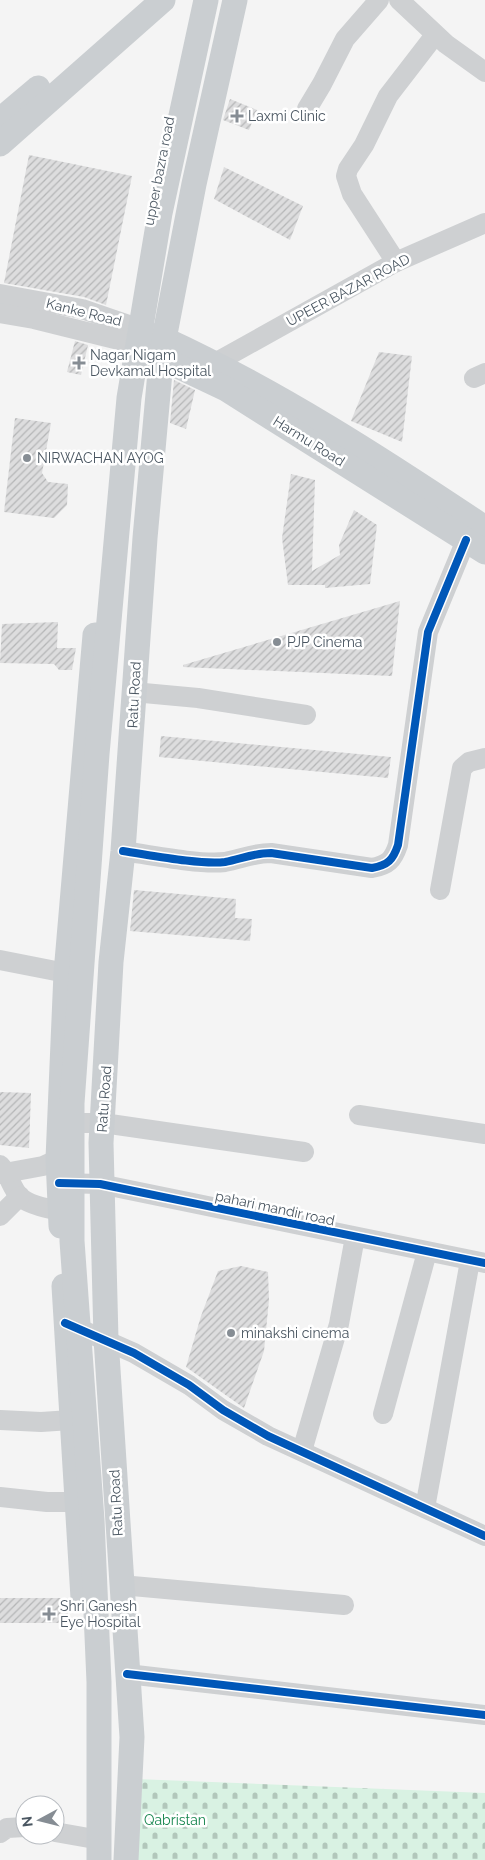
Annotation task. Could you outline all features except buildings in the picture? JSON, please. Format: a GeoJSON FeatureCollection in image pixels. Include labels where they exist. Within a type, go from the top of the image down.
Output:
{"type":"FeatureCollection","features":[{"type":"Feature","properties":{"kind":"main road"},"geometry":{"type":"LineString","coordinates":[[0,120],[139,0]]}},
{"type":"Feature","properties":{"kind":"main road"},"geometry":{"type":"LineString","coordinates":[[0,144],[163,0]]}},
{"type":"Feature","properties":{"kind":"main road","name":"upper bazra road"},"geometry":{"type":"LineString","coordinates":[[129,333],[195,0]]}},
{"type":"Feature","properties":{"kind":"main road"},"geometry":{"type":"LineString","coordinates":[[92,1853],[99,1682],[92,1520],[72,1241],[72,1103],[97,754],[129,398],[160,213],[206,0]]}},
{"type":"Feature","properties":{"kind":"main road"},"geometry":{"type":"LineString","coordinates":[[113,1860],[113,1682],[107,1519],[86,1240],[86,1104],[112,755],[144,400],[177,205],[221,0]]}},
{"type":"Feature","properties":{"kind":"main road"},"geometry":{"type":"LineString","coordinates":[[163,348],[194,184],[235,0]]}},
{"type":"Feature","properties":{"kind":"main road"},"geometry":{"type":"LineString","coordinates":[[92,1853],[89,1704],[65,1323],[58,1171],[66,973],[112,454],[129,333]]}},
{"type":"Feature","properties":{"kind":"main road","name":"Harmu Road"},"geometry":{"type":"LineString","coordinates":[[129,333],[163,348],[215,363],[324,426],[479,540]]}},
{"type":"Feature","properties":{"kind":"main road","name":"Harmu Road"},"geometry":{"type":"LineString","coordinates":[[163,348],[226,389],[479,540]]}},
{"type":"Feature","properties":{"kind":"main road","name":"Ratu Road"},"geometry":{"type":"LineString","coordinates":[[126,1860],[132,1737],[106,1339],[104,1240],[100,1184],[111,962],[123,852],[145,538],[163,348]]}},
{"type":"Feature","properties":{"kind":"street"},"geometry":{"type":"LineString","coordinates":[[307,108],[322,84],[345,39],[379,0]]}},
{"type":"Feature","properties":{"kind":"street"},"geometry":{"type":"LineString","coordinates":[[399,0],[436,35],[485,72]]}},
{"type":"Feature","properties":{"kind":"street"},"geometry":{"type":"LineString","coordinates":[[396,262],[352,194],[346,176],[348,169],[364,145],[388,96],[436,35]]}},
{"type":"Feature","properties":{"kind":"street","name":"UPEER BAZAR ROAD"},"geometry":{"type":"LineString","coordinates":[[215,363],[396,262],[485,223]]}},
{"type":"Feature","properties":{"kind":"street","name":"Kanke Road"},"geometry":{"type":"LineString","coordinates":[[0,294],[82,309],[129,333]]}},
{"type":"Feature","properties":{"kind":"street","name":"Kanke Road"},"geometry":{"type":"LineString","coordinates":[[0,314],[129,333]]}},
{"type":"Feature","properties":{"kind":"street"},"geometry":{"type":"LineString","coordinates":[[123,852],[209,862],[225,862],[256,853],[271,853],[372,868],[384,865],[394,858],[398,845],[428,632],[479,540]]}},
{"type":"Feature","properties":{"kind":"street"},"geometry":{"type":"LineString","coordinates":[[134,692],[198,698],[306,714]]}},
{"type":"Feature","properties":{"kind":"street"},"geometry":{"type":"LineString","coordinates":[[440,890],[462,768],[469,762],[485,758]]}},
{"type":"Feature","properties":{"kind":"street"},"geometry":{"type":"LineString","coordinates":[[0,960],[66,973]]}},
{"type":"Feature","properties":{"kind":"street"},"geometry":{"type":"LineString","coordinates":[[359,1115],[485,1134]]}},
{"type":"Feature","properties":{"kind":"street"},"geometry":{"type":"LineString","coordinates":[[60,1123],[103,1123],[304,1152]]}},
{"type":"Feature","properties":{"kind":"street"},"geometry":{"type":"LineString","coordinates":[[58,1171],[43,1166],[2,1170],[20,1196],[46,1209],[61,1211]]}},
{"type":"Feature","properties":{"kind":"street","name":"pahari mandir road"},"geometry":{"type":"LineString","coordinates":[[58,1171],[100,1184],[478,1262]]}},
{"type":"Feature","properties":{"kind":"street"},"geometry":{"type":"LineString","coordinates":[[0,1216],[20,1196]]}},
{"type":"Feature","properties":{"kind":"street"},"geometry":{"type":"LineString","coordinates":[[302,1451],[339,1324],[355,1237]]}},
{"type":"Feature","properties":{"kind":"street"},"geometry":{"type":"LineString","coordinates":[[383,1414],[427,1252]]}},
{"type":"Feature","properties":{"kind":"street"},"geometry":{"type":"LineString","coordinates":[[425,1508],[478,1262]]}},
{"type":"Feature","properties":{"kind":"street"},"geometry":{"type":"LineString","coordinates":[[65,1323],[106,1339],[189,1385],[223,1410],[268,1436],[485,1536]]}},
{"type":"Feature","properties":{"kind":"street"},"geometry":{"type":"LineString","coordinates":[[0,1420],[41,1422],[71,1420]]}},
{"type":"Feature","properties":{"kind":"street"},"geometry":{"type":"LineString","coordinates":[[0,1497],[48,1502],[76,1502]]}},
{"type":"Feature","properties":{"kind":"street"},"geometry":{"type":"LineString","coordinates":[[121,1585],[344,1605]]}},
{"type":"Feature","properties":{"kind":"street"},"geometry":{"type":"LineString","coordinates":[[127,1674],[485,1715]]}},
{"type":"Feature","properties":{"kind":"street"},"geometry":{"type":"LineString","coordinates":[[0,1833],[7,1828],[15,1828]]}},
{"type":"Feature","properties":{"kind":"street"},"geometry":{"type":"LineString","coordinates":[[65,1838],[92,1853]]}},
{"type":"Feature","properties":{"kind":"green space","name":"Qabristan"},"geometry":{"type":"Polygon","coordinates":[[[136,1779],[485,1793],[485,1860],[133,1860],[136,1779]]]}},
{"type":"Feature","properties":{"kind":"cycle path"},"geometry":{"type":"LineString","coordinates":[[123,851],[215,863],[265,853],[372,868],[389,861],[398,845],[428,632],[466,540]]}},
{"type":"Feature","properties":{"kind":"cycle path"},"geometry":{"type":"LineString","coordinates":[[59,1183],[100,1184],[485,1263]]}},
{"type":"Feature","properties":{"kind":"cycle path"},"geometry":{"type":"LineString","coordinates":[[65,1323],[134,1353],[189,1385],[223,1410],[268,1436],[485,1536]]}},
{"type":"Feature","properties":{"kind":"cycle path"},"geometry":{"type":"LineString","coordinates":[[127,1674],[485,1715]]}},
{"type":"Feature","properties":{"kind":"place","name":"Laxmi Clinic"},"geometry":{"type":"Point","coordinates":[237,116]}},
{"type":"Feature","properties":{"kind":"place","name":"Nagar Nigam Devkamal Hospital"},"geometry":{"type":"Point","coordinates":[79,363]}},
{"type":"Feature","properties":{"kind":"place","name":"NIRWACHAN AYOG"},"geometry":{"type":"Point","coordinates":[27,458]}},
{"type":"Feature","properties":{"kind":"place","name":"PJP Cinema"},"geometry":{"type":"Point","coordinates":[277,642]}},
{"type":"Feature","properties":{"kind":"place","name":"minakshi cinema"},"geometry":{"type":"Point","coordinates":[231,1333]}},
{"type":"Feature","properties":{"kind":"place","name":"Shri Ganesh Eye Hospital"},"geometry":{"type":"Point","coordinates":[49,1614]}}]}
